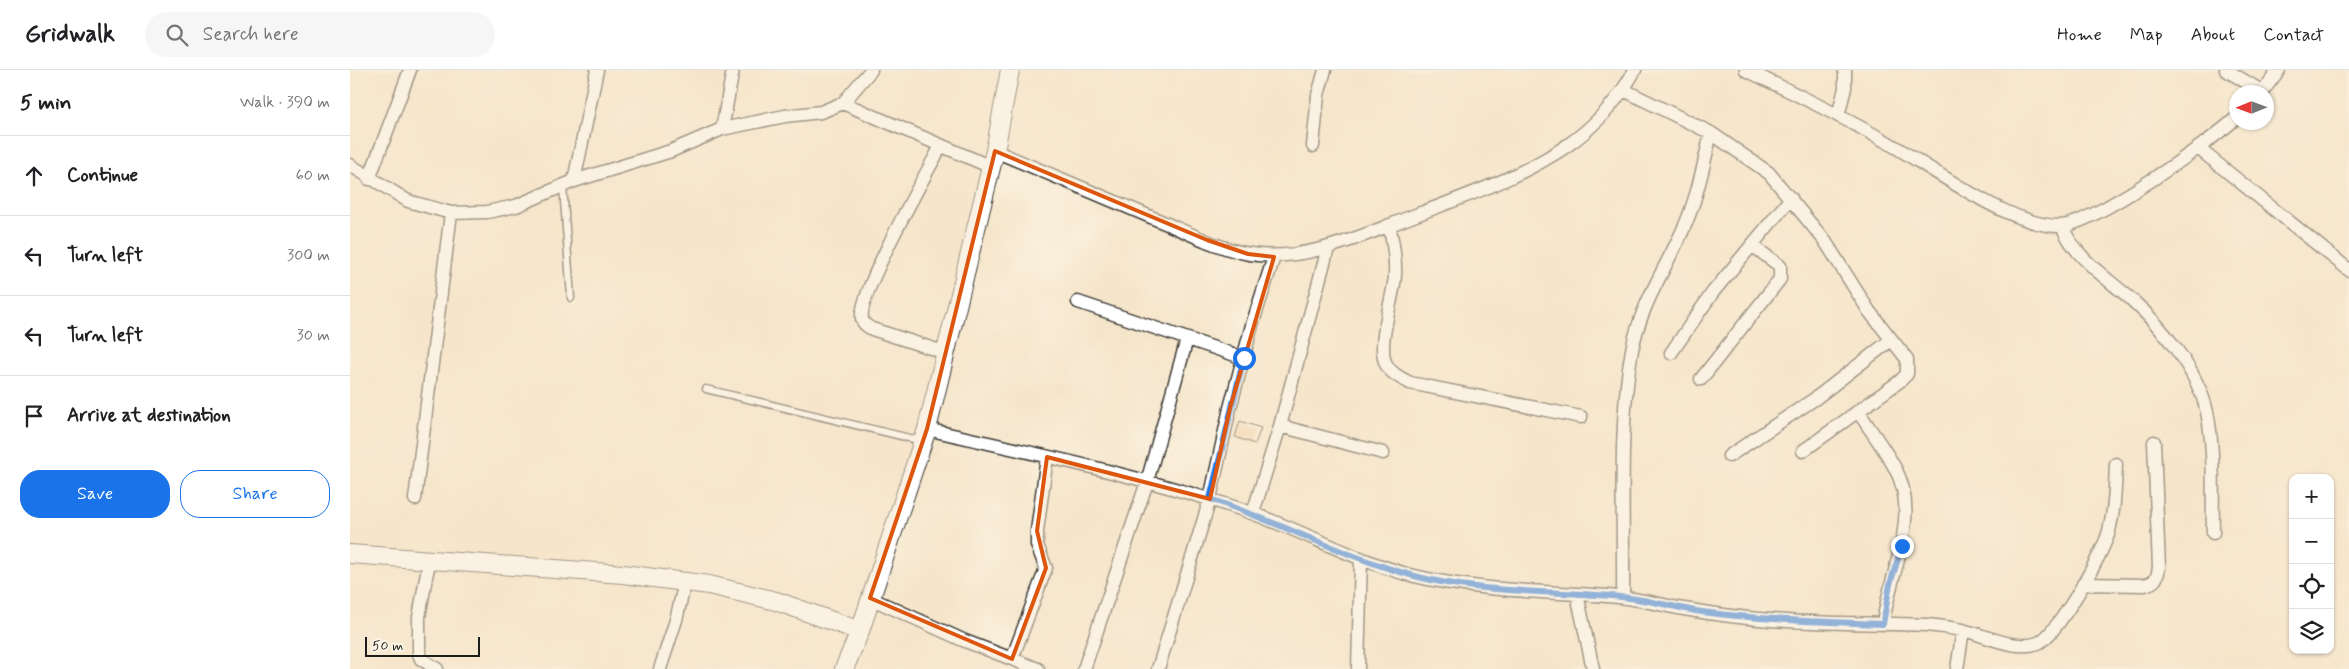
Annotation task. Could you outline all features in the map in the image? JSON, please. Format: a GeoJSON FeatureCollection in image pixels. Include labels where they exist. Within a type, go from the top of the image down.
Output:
{"type":"FeatureCollection","features":[{"type":"Feature","properties":{"kind":"main road"},"geometry":{"type":"LineString","coordinates":[[844,669],[860,631],[925,435],[993,159],[1010,70]]}},
{"type":"Feature","properties":{"kind":"main road"},"geometry":{"type":"LineString","coordinates":[[350,554],[623,574],[709,585],[776,601],[860,631]]}},
{"type":"Feature","properties":{"kind":"street"},"geometry":{"type":"LineString","coordinates":[[370,179],[410,70]]}},
{"type":"Feature","properties":{"kind":"street"},"geometry":{"type":"LineString","coordinates":[[568,184],[597,70]]}},
{"type":"Feature","properties":{"kind":"street"},"geometry":{"type":"LineString","coordinates":[[722,129],[733,70]]}},
{"type":"Feature","properties":{"kind":"street"},"geometry":{"type":"LineString","coordinates":[[350,165],[408,201],[452,214],[487,212],[516,206],[568,184],[671,151],[722,129],[785,116],[822,112],[843,103],[871,70]]}},
{"type":"Feature","properties":{"kind":"street"},"geometry":{"type":"LineString","coordinates":[[1312,146],[1318,95],[1325,70]]}},
{"type":"Feature","properties":{"kind":"street"},"geometry":{"type":"LineString","coordinates":[[843,103],[941,146],[993,159],[1248,254],[1274,257],[1328,248],[1479,191],[1537,165],[1570,144],[1597,120],[1624,90],[1635,70]]}},
{"type":"Feature","properties":{"kind":"street"},"geometry":{"type":"LineString","coordinates":[[1746,70],[1880,137],[1964,189],[2017,217],[2040,225],[2062,226],[2085,220],[2144,184],[2198,148],[2229,124]]}},
{"type":"Feature","properties":{"kind":"street"},"geometry":{"type":"LineString","coordinates":[[1838,116],[1844,88],[1845,70]]}},
{"type":"Feature","properties":{"kind":"street"},"geometry":{"type":"LineString","coordinates":[[2226,70],[2251,85]]}},
{"type":"Feature","properties":{"kind":"street"},"geometry":{"type":"LineString","coordinates":[[2268,85],[2279,70]]}},
{"type":"Feature","properties":{"kind":"street"},"geometry":{"type":"LineString","coordinates":[[1624,90],[1711,133],[1769,173],[1825,241],[1869,311],[1907,359],[1907,374],[1803,451]]}},
{"type":"Feature","properties":{"kind":"street"},"geometry":{"type":"LineString","coordinates":[[1623,597],[1624,456],[1627,395],[1632,350],[1645,306],[1682,231],[1698,192],[1711,133]]}},
{"type":"Feature","properties":{"kind":"street"},"geometry":{"type":"LineString","coordinates":[[941,146],[891,240],[868,294],[862,319],[865,325],[872,330],[946,354]]}},
{"type":"Feature","properties":{"kind":"street"},"geometry":{"type":"LineString","coordinates":[[2198,148],[2349,270]]}},
{"type":"Feature","properties":{"kind":"street"},"geometry":{"type":"LineString","coordinates":[[1671,354],[1693,318],[1754,246],[1791,198]]}},
{"type":"Feature","properties":{"kind":"street"},"geometry":{"type":"LineString","coordinates":[[415,499],[452,214]]}},
{"type":"Feature","properties":{"kind":"street"},"geometry":{"type":"LineString","coordinates":[[1389,225],[1394,248],[1395,276],[1383,342],[1386,364],[1394,374],[1410,383],[1581,416]]}},
{"type":"Feature","properties":{"kind":"street"},"geometry":{"type":"LineString","coordinates":[[2062,226],[2067,240],[2079,254],[2134,302],[2171,343],[2195,378],[2207,411],[2211,447],[2213,533]]}},
{"type":"Feature","properties":{"kind":"street"},"geometry":{"type":"LineString","coordinates":[[1701,379],[1780,279],[1780,266],[1754,246]]}},
{"type":"Feature","properties":{"kind":"street"},"geometry":{"type":"LineString","coordinates":[[1253,513],[1280,426],[1328,248]]}},
{"type":"Feature","properties":{"kind":"street"},"geometry":{"type":"LineString","coordinates":[[1158,669],[1210,499],[1244,358],[1274,257]]}},
{"type":"Feature","properties":{"kind":"street"},"geometry":{"type":"LineString","coordinates":[[1078,302],[1244,358]]}},
{"type":"Feature","properties":{"kind":"street"},"geometry":{"type":"LineString","coordinates":[[1084,669],[1147,482],[1187,339]]}},
{"type":"Feature","properties":{"kind":"street"},"geometry":{"type":"LineString","coordinates":[[1729,456],[1816,398],[1891,340]]}},
{"type":"Feature","properties":{"kind":"street"},"geometry":{"type":"LineString","coordinates":[[1858,411],[1896,470],[1904,494],[1905,517],[1902,546],[1890,584],[1883,624]]}},
{"type":"Feature","properties":{"kind":"street"},"geometry":{"type":"LineString","coordinates":[[1280,426],[1383,453]]}},
{"type":"Feature","properties":{"kind":"street"},"geometry":{"type":"LineString","coordinates":[[925,435],[1047,457],[1210,499],[1253,513],[1362,558],[1408,574],[1451,584],[1505,591],[1623,597],[1700,612],[1770,620],[1932,626],[1963,630],[2011,644],[2027,645],[2041,642],[2053,631],[2096,563],[2109,535],[2115,503],[2116,464]]}},
{"type":"Feature","properties":{"kind":"street"},"geometry":{"type":"LineString","coordinates":[[2083,584],[2144,585],[2152,583],[2157,578],[2154,442]]}},
{"type":"Feature","properties":{"kind":"street"},"geometry":{"type":"LineString","coordinates":[[1012,659],[1046,568],[1037,545],[1037,531],[1047,457]]}},
{"type":"Feature","properties":{"kind":"street"},"geometry":{"type":"LineString","coordinates":[[1358,669],[1362,558]]}},
{"type":"Feature","properties":{"kind":"street"},"geometry":{"type":"LineString","coordinates":[[429,561],[419,618],[418,649],[421,659],[437,669]]}},
{"type":"Feature","properties":{"kind":"street"},"geometry":{"type":"LineString","coordinates":[[660,669],[676,620],[685,582]]}},
{"type":"Feature","properties":{"kind":"street"},"geometry":{"type":"LineString","coordinates":[[1577,594],[1593,669]]}},
{"type":"Feature","properties":{"kind":"street"},"geometry":{"type":"LineString","coordinates":[[870,598],[956,638],[1038,669]]}},
{"type":"Feature","properties":{"kind":"street"},"geometry":{"type":"LineString","coordinates":[[1957,669],[1963,630]]}},
{"type":"Feature","properties":{"kind":"lane"},"geometry":{"type":"LineString","coordinates":[[568,184],[571,298]]}},
{"type":"Feature","properties":{"kind":"lane"},"geometry":{"type":"LineString","coordinates":[[706,389],[925,435]]}},
{"type":"Feature","properties":{"kind":"highlighted area"},"geometry":{"type":"Polygon","coordinates":[[[995,151],[1207,240],[1248,254],[1274,257],[1230,408],[1210,499],[1047,457],[1037,531],[1046,568],[1012,659],[870,598],[927,429],[995,151]]]}},
{"type":"Feature","properties":{"kind":"building"},"geometry":{"type":"Polygon","coordinates":[[[1240,421],[1261,428],[1255,444],[1235,437],[1240,421]]]}},
{"type":"Feature","properties":{"kind":"route"},"geometry":{"type":"LineString","coordinates":[[1244,358],[1230,408],[1210,499],[1253,513],[1362,558],[1408,574],[1451,584],[1505,591],[1623,597],[1700,612],[1770,620],[1883,624],[1886,599],[1902,546]]}}]}
